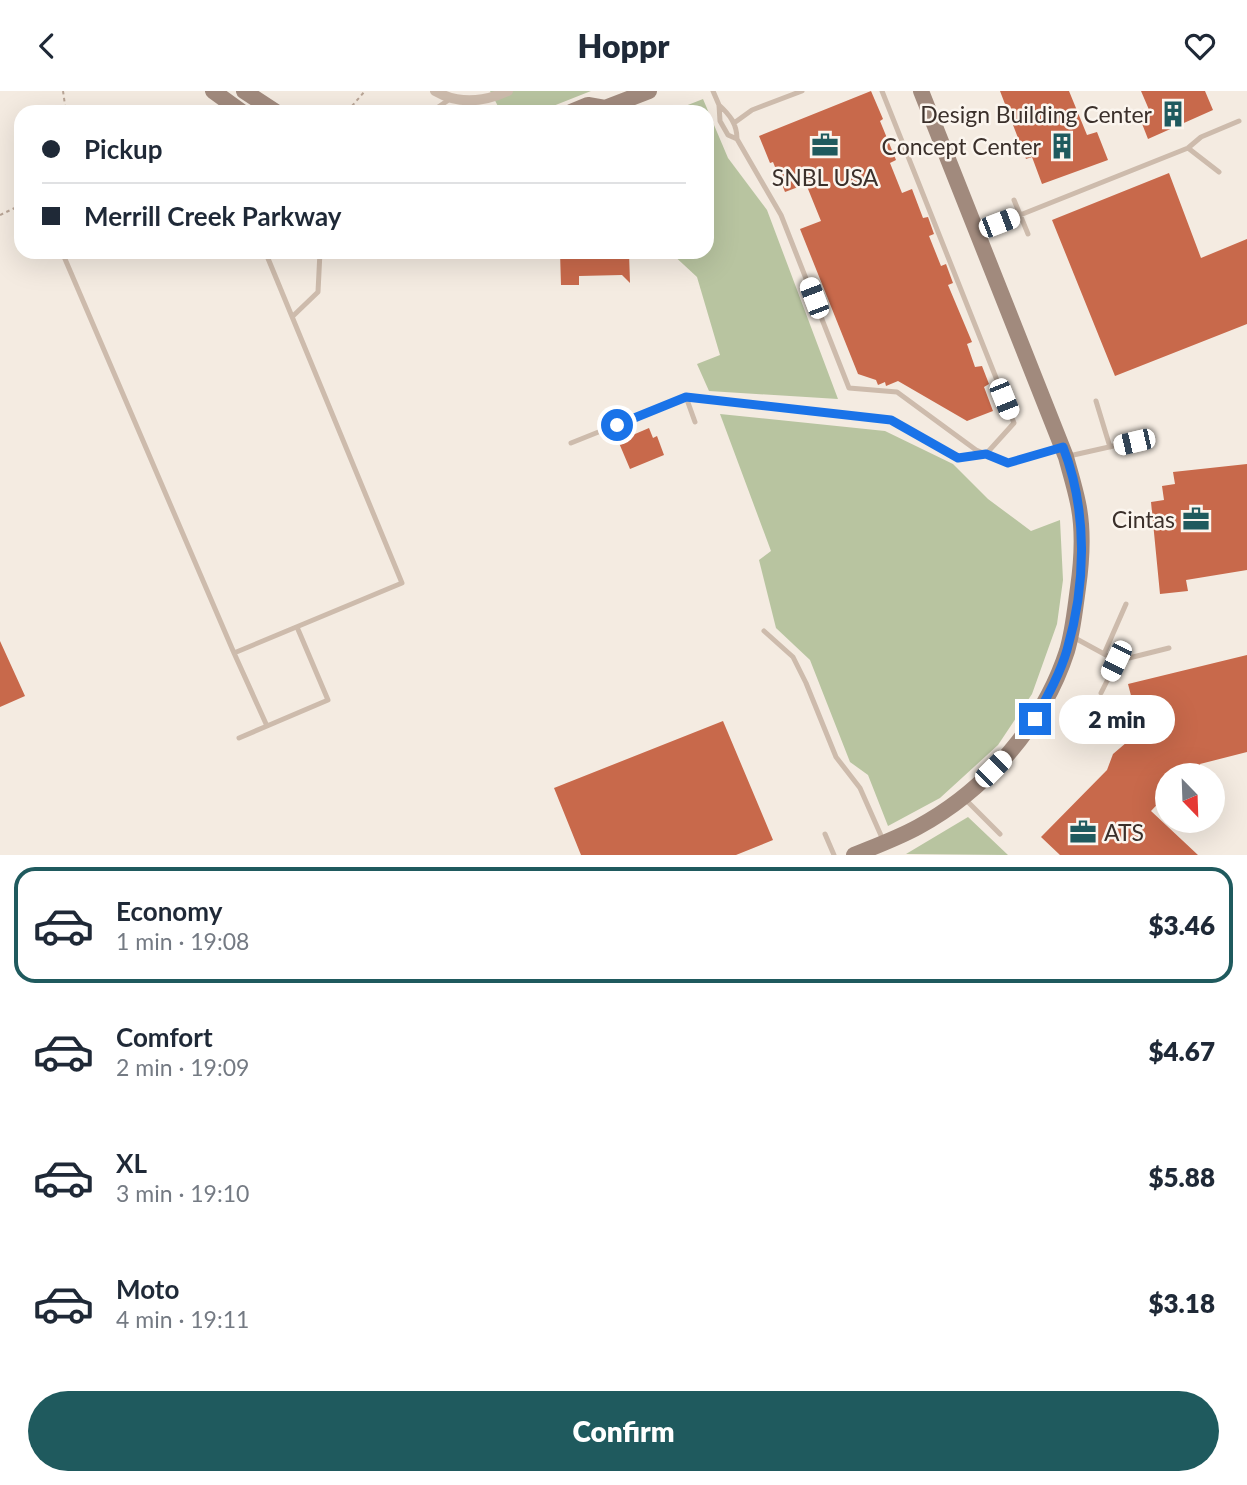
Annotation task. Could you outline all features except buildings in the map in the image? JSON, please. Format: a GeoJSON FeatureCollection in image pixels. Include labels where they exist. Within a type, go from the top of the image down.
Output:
{"type":"FeatureCollection","features":[{"type":"Feature","properties":{"kind":"street"},"geometry":{"type":"LineString","coordinates":[[213,91],[232,105]]}},
{"type":"Feature","properties":{"kind":"street"},"geometry":{"type":"LineString","coordinates":[[244,91],[265,105]]}},
{"type":"Feature","properties":{"kind":"street"},"geometry":{"type":"LineString","coordinates":[[435,91],[450,99],[462,95],[483,100],[508,91]]}},
{"type":"Feature","properties":{"kind":"street"},"geometry":{"type":"LineString","coordinates":[[620,105],[649,91]]}},
{"type":"Feature","properties":{"kind":"street"},"geometry":{"type":"LineString","coordinates":[[855,855],[919,827],[962,796],[1016,745],[1035,719],[1054,683],[1070,636],[1081,568],[1079,504],[1064,452],[921,91]]}},
{"type":"Feature","properties":{"kind":"lane"},"geometry":{"type":"LineString","coordinates":[[713,91],[719,105],[720,121],[727,135],[737,139]]}},
{"type":"Feature","properties":{"kind":"lane"},"geometry":{"type":"LineString","coordinates":[[734,123],[752,110],[802,91]]}},
{"type":"Feature","properties":{"kind":"lane"},"geometry":{"type":"LineString","coordinates":[[571,443],[686,397],[891,420],[958,458],[986,454],[1014,423],[882,91]]}},
{"type":"Feature","properties":{"kind":"lane"},"geometry":{"type":"LineString","coordinates":[[441,105],[450,99]]}},
{"type":"Feature","properties":{"kind":"lane"},"geometry":{"type":"LineString","coordinates":[[719,105],[731,116],[737,130],[737,139],[781,215],[849,388],[897,392],[976,450],[1008,463],[1149,438]]}},
{"type":"Feature","properties":{"kind":"lane"},"geometry":{"type":"LineString","coordinates":[[977,232],[1188,148],[1201,137],[1240,121]]}},
{"type":"Feature","properties":{"kind":"lane"},"geometry":{"type":"LineString","coordinates":[[1188,148],[1219,172]]}},
{"type":"Feature","properties":{"kind":"lane"},"geometry":{"type":"LineString","coordinates":[[1014,200],[1028,234]]}},
{"type":"Feature","properties":{"kind":"lane"},"geometry":{"type":"LineString","coordinates":[[65,259],[267,726]]}},
{"type":"Feature","properties":{"kind":"lane"},"geometry":{"type":"LineString","coordinates":[[234,653],[402,583],[268,259]]}},
{"type":"Feature","properties":{"kind":"lane"},"geometry":{"type":"LineString","coordinates":[[293,316],[318,292],[320,259]]}},
{"type":"Feature","properties":{"kind":"lane"},"geometry":{"type":"LineString","coordinates":[[686,397],[695,422]]}},
{"type":"Feature","properties":{"kind":"lane"},"geometry":{"type":"LineString","coordinates":[[1096,401],[1110,447]]}},
{"type":"Feature","properties":{"kind":"lane"},"geometry":{"type":"LineString","coordinates":[[1104,654],[1126,604]]}},
{"type":"Feature","properties":{"kind":"lane"},"geometry":{"type":"LineString","coordinates":[[239,738],[328,700],[297,627]]}},
{"type":"Feature","properties":{"kind":"lane"},"geometry":{"type":"LineString","coordinates":[[764,631],[793,657],[836,757],[860,788],[884,843]]}},
{"type":"Feature","properties":{"kind":"lane"},"geometry":{"type":"LineString","coordinates":[[1070,636],[1116,661],[1169,648]]}},
{"type":"Feature","properties":{"kind":"lane"},"geometry":{"type":"LineString","coordinates":[[1101,693],[1116,661]]}},
{"type":"Feature","properties":{"kind":"lane"},"geometry":{"type":"LineString","coordinates":[[962,796],[1000,834]]}},
{"type":"Feature","properties":{"kind":"lane"},"geometry":{"type":"LineString","coordinates":[[825,834],[834,855]]}},
{"type":"Feature","properties":{"kind":"path"},"geometry":{"type":"LineString","coordinates":[[353,105],[365,91]]}},
{"type":"Feature","properties":{"kind":"green space"},"geometry":{"type":"Polygon","coordinates":[[[490,91],[591,91],[556,105],[497,105],[490,91]]]}},
{"type":"Feature","properties":{"kind":"green space"},"geometry":{"type":"Polygon","coordinates":[[[703,99],[706,105],[688,105],[703,99]]]}},
{"type":"Feature","properties":{"kind":"green space"},"geometry":{"type":"Polygon","coordinates":[[[714,125],[728,158],[767,210],[838,399],[709,391],[697,364],[720,355],[697,277],[678,259],[714,259],[714,125]]]}},
{"type":"Feature","properties":{"kind":"green space"},"geometry":{"type":"Polygon","coordinates":[[[720,414],[885,431],[953,464],[988,499],[1031,531],[1060,520],[1063,580],[1057,624],[1032,694],[998,745],[940,798],[888,826],[868,775],[850,762],[810,660],[776,628],[759,560],[771,551],[720,414]]]}},
{"type":"Feature","properties":{"kind":"green space"},"geometry":{"type":"Polygon","coordinates":[[[968,817],[1008,855],[906,854],[968,817]]]}},
{"type":"Feature","properties":{"kind":"place","name":"Design Building Center"},"geometry":{"type":"Point","coordinates":[1173,114]}},
{"type":"Feature","properties":{"kind":"place","name":"SNBL USA"},"geometry":{"type":"Point","coordinates":[825,145]}},
{"type":"Feature","properties":{"kind":"place","name":"Concept Center"},"geometry":{"type":"Point","coordinates":[1062,146]}},
{"type":"Feature","properties":{"kind":"place","name":"Cintas"},"geometry":{"type":"Point","coordinates":[1196,519]}},
{"type":"Feature","properties":{"kind":"place","name":"ATS"},"geometry":{"type":"Point","coordinates":[1083,832]}},
{"type":"Feature","properties":{"kind":"route"},"geometry":{"type":"LineString","coordinates":[[617,425],[686,397],[891,420],[958,458],[986,454],[1008,463],[1063,447],[1079,504],[1081,568],[1067,652],[1035,719]]}}]}
